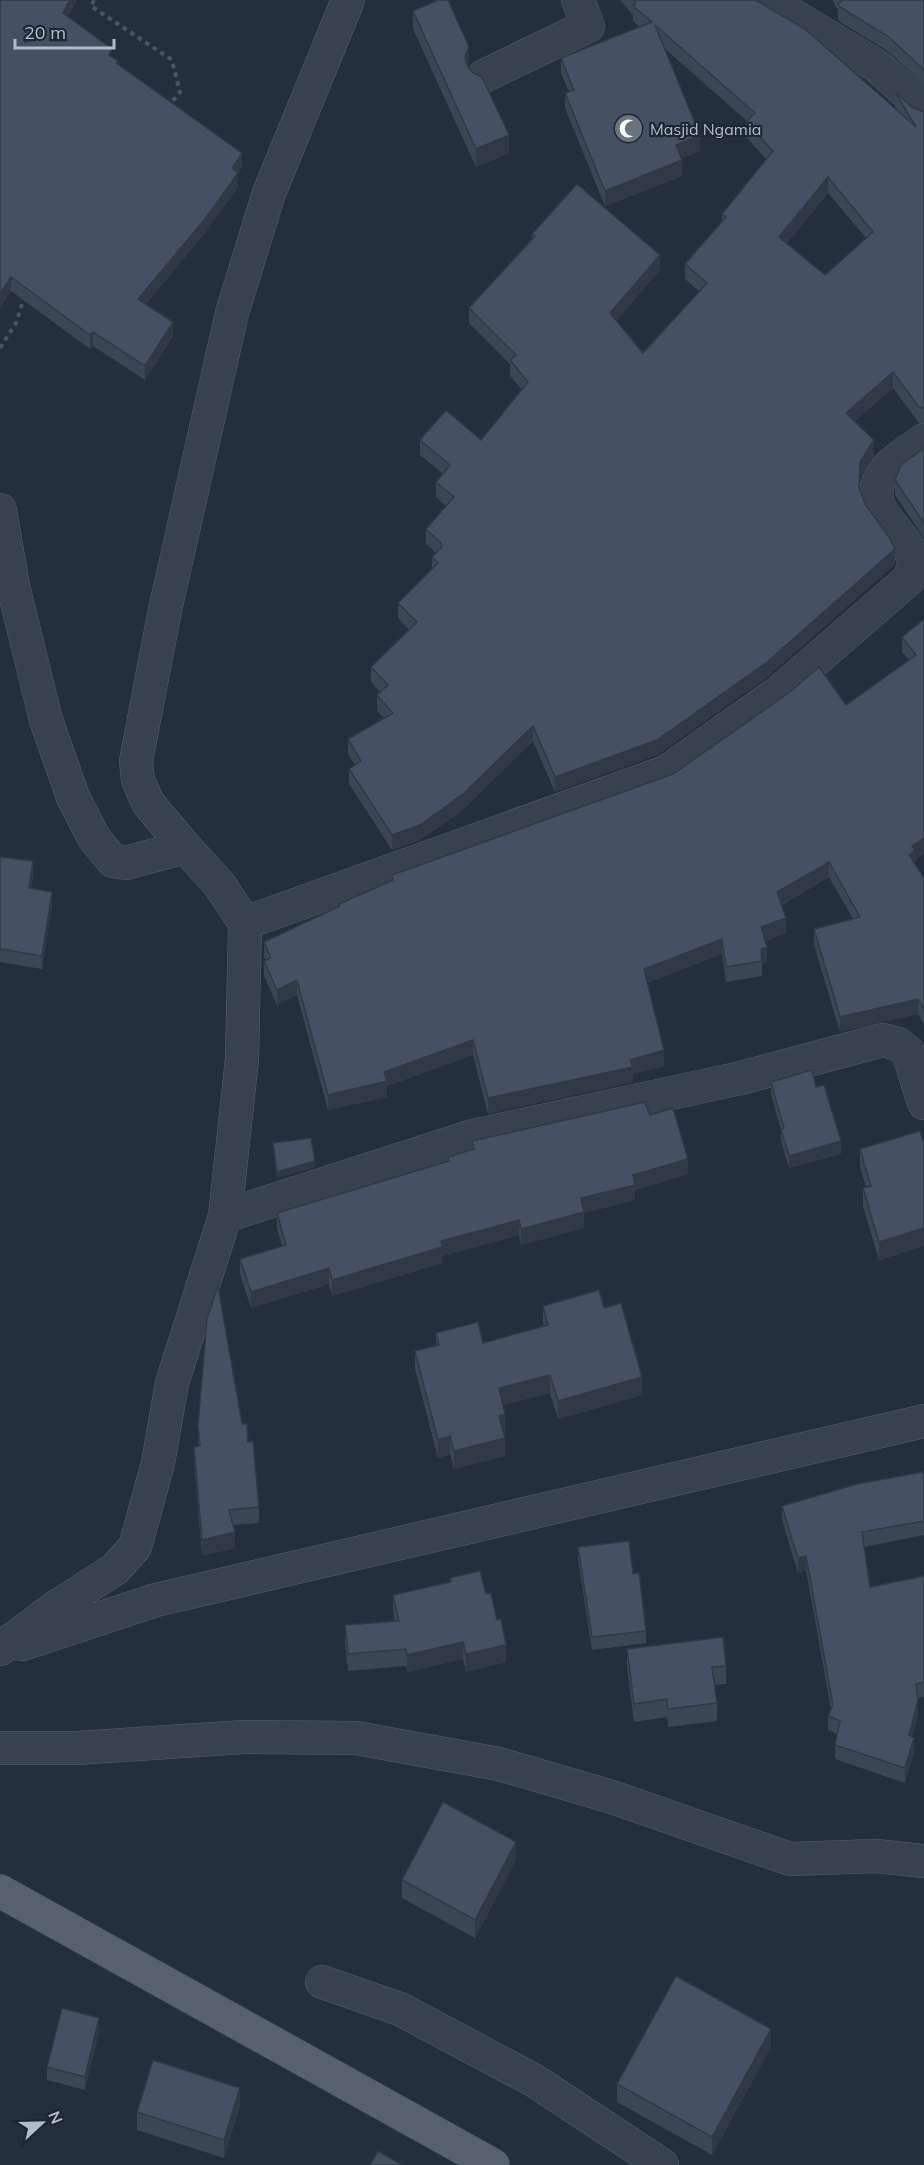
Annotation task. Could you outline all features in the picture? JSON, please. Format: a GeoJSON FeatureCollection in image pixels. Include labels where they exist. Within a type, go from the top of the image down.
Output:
{"type":"FeatureCollection","features":[{"type":"Feature","properties":{"kind":"main road"},"geometry":{"type":"LineString","coordinates":[[0,1891],[493,2165]]}},
{"type":"Feature","properties":{"kind":"street"},"geometry":{"type":"LineString","coordinates":[[0,1650],[59,1605],[115,1569],[135,1547],[158,1463],[172,1383],[225,1216],[243,1059],[245,923],[219,884],[184,847],[148,802],[138,780],[136,761],[160,633],[232,313],[269,193],[348,0]]}},
{"type":"Feature","properties":{"kind":"street"},"geometry":{"type":"LineString","coordinates":[[484,76],[588,26],[578,0]]}},
{"type":"Feature","properties":{"kind":"street"},"geometry":{"type":"LineString","coordinates":[[767,0],[877,66],[924,108]]}},
{"type":"Feature","properties":{"kind":"street"},"geometry":{"type":"LineString","coordinates":[[245,923],[666,772],[779,692],[908,580],[914,566],[912,553],[879,511],[877,491],[884,472],[924,440]]}},
{"type":"Feature","properties":{"kind":"street"},"geometry":{"type":"LineString","coordinates":[[0,510],[13,586],[46,720],[73,797],[94,838],[113,861],[126,863],[184,847]]}},
{"type":"Feature","properties":{"kind":"street"},"geometry":{"type":"LineString","coordinates":[[225,1216],[473,1136],[741,1078],[883,1040],[898,1044],[908,1052],[924,1103]]}},
{"type":"Feature","properties":{"kind":"street"},"geometry":{"type":"LineString","coordinates":[[0,1650],[156,1600],[924,1421]]}},
{"type":"Feature","properties":{"kind":"street"},"geometry":{"type":"LineString","coordinates":[[0,1748],[77,1748],[244,1737],[356,1738],[499,1764],[612,1797],[790,1859],[876,1856],[924,1861]]}},
{"type":"Feature","properties":{"kind":"street"},"geometry":{"type":"LineString","coordinates":[[322,1982],[400,2009],[535,2082],[662,2165]]}},
{"type":"Feature","properties":{"kind":"path"},"geometry":{"type":"LineString","coordinates":[[94,0],[91,6],[172,60],[180,93],[165,110]]}},
{"type":"Feature","properties":{"kind":"path"},"geometry":{"type":"LineString","coordinates":[[0,348],[16,323],[22,299],[28,289]]}},
{"type":"Feature","properties":{"kind":"building"},"geometry":{"type":"Polygon","coordinates":[[[0,0],[70,0],[63,13],[112,49],[109,55],[118,61],[116,63],[242,153],[232,168],[238,173],[205,219],[138,299],[173,322],[145,366],[93,332],[90,335],[11,277],[0,294],[0,0]]]}},
{"type":"Feature","properties":{"kind":"building"},"geometry":{"type":"Polygon","coordinates":[[[438,0],[448,0],[469,47],[465,56],[467,66],[473,73],[482,77],[509,135],[476,149],[413,11],[438,0]]]}},
{"type":"Feature","properties":{"kind":"building"},"geometry":{"type":"Polygon","coordinates":[[[634,0],[756,0],[805,29],[916,127],[895,92],[912,107],[924,111],[924,408],[919,407],[893,372],[846,413],[874,440],[860,462],[859,488],[865,504],[895,549],[767,662],[657,740],[555,777],[533,726],[463,794],[420,825],[392,835],[349,769],[361,761],[348,739],[393,713],[377,695],[388,685],[371,667],[417,622],[398,603],[438,563],[432,557],[442,547],[441,543],[426,529],[454,497],[436,482],[450,465],[420,440],[446,410],[481,440],[528,382],[510,360],[516,355],[469,308],[535,236],[532,234],[577,184],[660,255],[610,313],[643,353],[707,283],[685,264],[726,217],[722,214],[773,151],[746,122],[755,113],[655,25],[700,135],[676,145],[682,160],[605,191],[565,93],[574,90],[561,58],[652,22],[633,6],[636,3],[634,0]],[[828,177],[779,237],[825,275],[873,232],[828,177]]]}},
{"type":"Feature","properties":{"kind":"building"},"geometry":{"type":"Polygon","coordinates":[[[842,0],[924,0],[924,70],[889,37],[840,7],[838,3],[842,0]]]}},
{"type":"Feature","properties":{"kind":"building"},"geometry":{"type":"Polygon","coordinates":[[[924,448],[924,523],[895,480],[901,465],[924,448]]]}},
{"type":"Feature","properties":{"kind":"building"},"geometry":{"type":"Polygon","coordinates":[[[924,619],[924,838],[912,846],[915,850],[909,855],[924,878],[924,1010],[918,999],[840,1017],[814,929],[860,917],[829,862],[777,892],[786,918],[761,927],[767,947],[761,949],[762,961],[726,967],[722,939],[644,969],[664,1050],[630,1060],[633,1067],[488,1098],[473,1040],[384,1072],[387,1081],[328,1095],[297,980],[277,990],[264,961],[271,958],[264,942],[393,880],[392,875],[673,774],[790,692],[819,667],[846,705],[916,655],[902,637],[924,619]]]}},
{"type":"Feature","properties":{"kind":"building"},"geometry":{"type":"Polygon","coordinates":[[[0,857],[33,861],[29,888],[52,892],[42,956],[0,949],[0,857]]]}},
{"type":"Feature","properties":{"kind":"building"},"geometry":{"type":"Polygon","coordinates":[[[812,1070],[816,1087],[824,1085],[841,1141],[789,1156],[771,1082],[812,1070]]]}},
{"type":"Feature","properties":{"kind":"building"},"geometry":{"type":"Polygon","coordinates":[[[645,1102],[650,1115],[673,1108],[688,1159],[633,1175],[635,1185],[581,1198],[584,1212],[521,1229],[519,1220],[441,1241],[442,1247],[332,1280],[329,1268],[251,1292],[240,1259],[286,1245],[277,1213],[449,1161],[448,1157],[474,1149],[472,1141],[645,1102]]]}},
{"type":"Feature","properties":{"kind":"building"},"geometry":{"type":"Polygon","coordinates":[[[920,1131],[924,1144],[924,1228],[879,1242],[863,1188],[871,1186],[860,1149],[920,1131]]]}},
{"type":"Feature","properties":{"kind":"building"},"geometry":{"type":"Polygon","coordinates":[[[311,1138],[315,1161],[277,1172],[273,1143],[311,1138]]]}},
{"type":"Feature","properties":{"kind":"building"},"geometry":{"type":"Polygon","coordinates":[[[218,1286],[242,1424],[247,1424],[248,1442],[253,1441],[259,1507],[229,1510],[235,1532],[202,1540],[194,1447],[200,1446],[198,1426],[207,1319],[218,1286]]]}},
{"type":"Feature","properties":{"kind":"building"},"geometry":{"type":"Polygon","coordinates":[[[599,1290],[604,1308],[621,1303],[642,1377],[558,1401],[550,1375],[499,1388],[505,1414],[499,1416],[505,1438],[454,1451],[450,1436],[438,1440],[415,1351],[439,1345],[436,1333],[478,1322],[483,1343],[548,1325],[543,1306],[599,1290]]]}},
{"type":"Feature","properties":{"kind":"building"},"geometry":{"type":"Polygon","coordinates":[[[923,1472],[924,1521],[862,1532],[870,1587],[924,1576],[924,1682],[916,1684],[918,1700],[909,1735],[914,1738],[905,1768],[835,1745],[840,1721],[828,1716],[833,1705],[806,1556],[798,1558],[782,1506],[857,1484],[923,1472]]]}},
{"type":"Feature","properties":{"kind":"building"},"geometry":{"type":"Polygon","coordinates":[[[629,1541],[633,1574],[639,1573],[646,1631],[592,1637],[578,1547],[629,1541]]]}},
{"type":"Feature","properties":{"kind":"building"},"geometry":{"type":"Polygon","coordinates":[[[480,1571],[486,1594],[491,1593],[497,1620],[501,1619],[506,1645],[466,1654],[463,1642],[407,1655],[406,1649],[348,1654],[345,1625],[399,1621],[393,1595],[451,1582],[450,1578],[480,1571]]]}},
{"type":"Feature","properties":{"kind":"building"},"geometry":{"type":"Polygon","coordinates":[[[723,1637],[726,1666],[712,1667],[717,1703],[668,1709],[667,1699],[634,1704],[627,1649],[723,1637]]]}},
{"type":"Feature","properties":{"kind":"building"},"geometry":{"type":"Polygon","coordinates":[[[443,1802],[516,1842],[475,1920],[402,1880],[443,1802]]]}},
{"type":"Feature","properties":{"kind":"building"},"geometry":{"type":"Polygon","coordinates":[[[676,1976],[771,2029],[712,2137],[617,2084],[676,1976]]]}},
{"type":"Feature","properties":{"kind":"building"},"geometry":{"type":"Polygon","coordinates":[[[62,2008],[99,2018],[85,2077],[47,2067],[62,2008]]]}},
{"type":"Feature","properties":{"kind":"building"},"geometry":{"type":"Polygon","coordinates":[[[153,2060],[240,2088],[224,2140],[137,2112],[153,2060]]]}},
{"type":"Feature","properties":{"kind":"building"},"geometry":{"type":"Polygon","coordinates":[[[378,2151],[402,2165],[370,2165],[378,2151]]]}},
{"type":"Feature","properties":{"kind":"place","name":"Masjid Ngamia"},"geometry":{"type":"Point","coordinates":[629,129]}}]}
